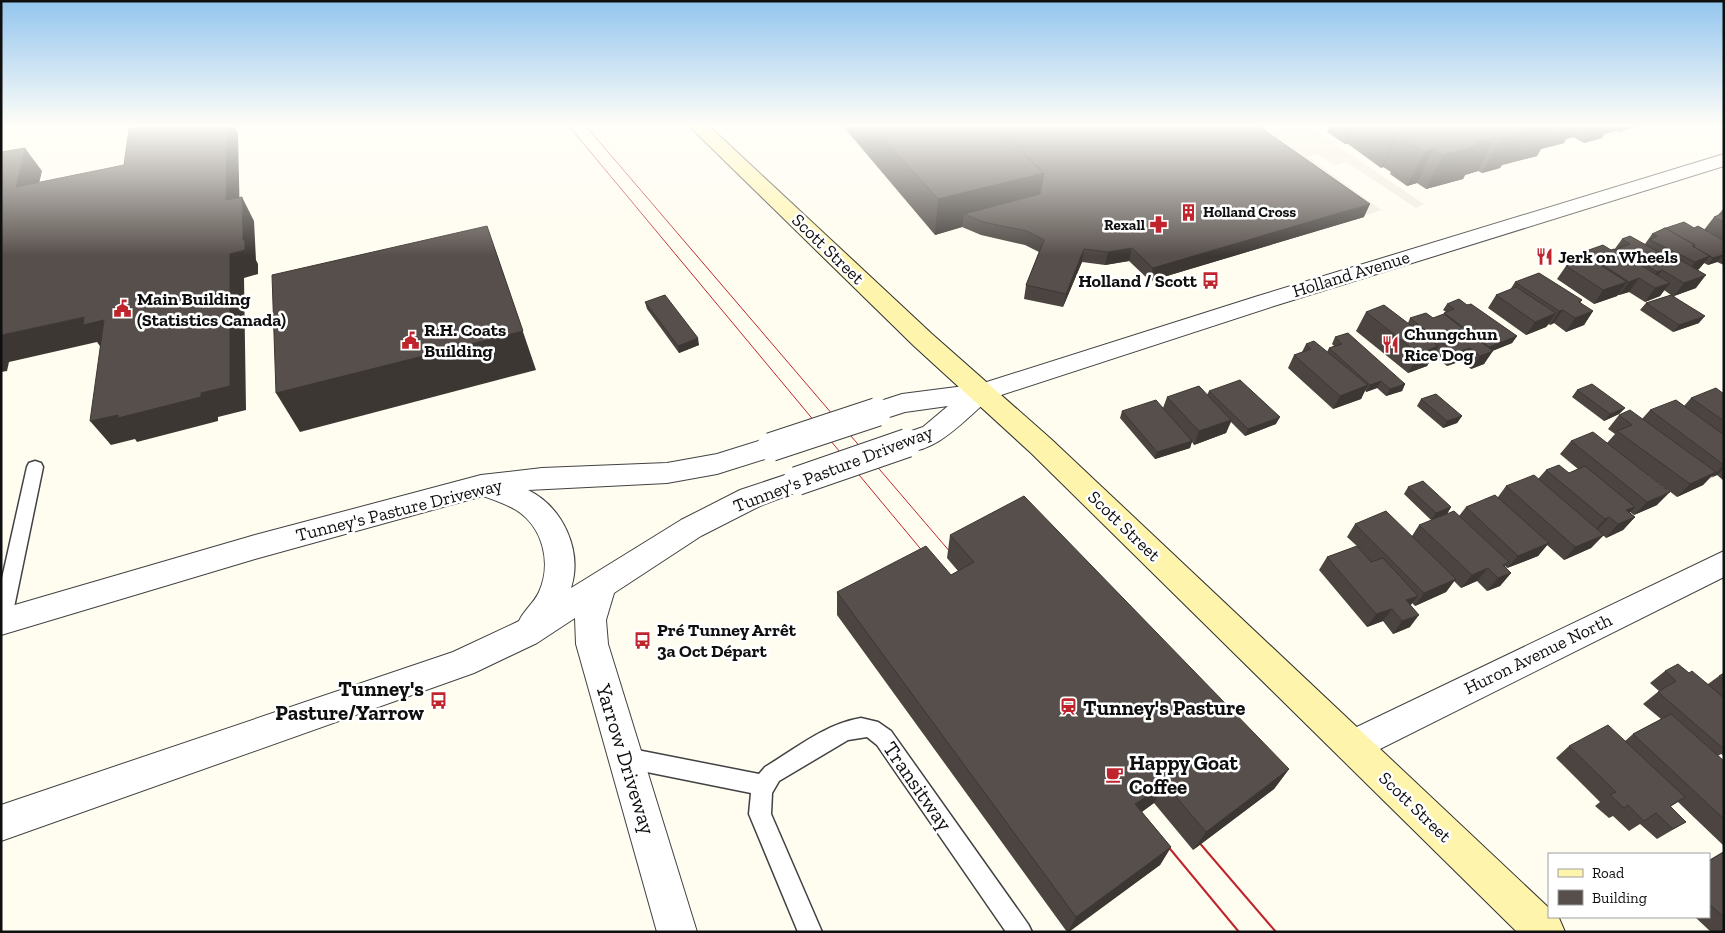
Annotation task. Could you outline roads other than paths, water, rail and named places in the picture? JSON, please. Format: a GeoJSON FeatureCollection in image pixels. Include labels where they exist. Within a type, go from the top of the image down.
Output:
{"type":"FeatureCollection","features":[{"type":"Feature","properties":{"kind":"main road","name":"Scott Street"},"geometry":{"type":"LineString","coordinates":[[744,169],[980,393],[1041,446],[1545,932]]}},
{"type":"Feature","properties":{"kind":"street","name":"Holland Avenue"},"geometry":{"type":"LineString","coordinates":[[980,393],[1275,298],[1696,169]]}},
{"type":"Feature","properties":{"kind":"street","name":"Tunney's Pasture Driveway"},"geometry":{"type":"LineString","coordinates":[[2,622],[255,547],[481,486],[542,478],[667,473],[717,464],[902,403],[980,393]]}},
{"type":"Feature","properties":{"kind":"street","name":"Tunney's Pasture Driveway"},"geometry":{"type":"LineString","coordinates":[[1,823],[462,663],[526,632],[699,524],[750,498],[932,434],[980,393]]}},
{"type":"Feature","properties":{"kind":"street"},"geometry":{"type":"LineString","coordinates":[[481,486],[515,497],[530,505],[549,526],[556,539],[560,554],[557,586],[551,599],[526,632]]}},
{"type":"Feature","properties":{"kind":"street","name":"Huron Avenue North"},"geometry":{"type":"LineString","coordinates":[[1352,746],[1724,563]]}},
{"type":"Feature","properties":{"kind":"street","name":"Yarrow Driveway"},"geometry":{"type":"LineString","coordinates":[[601,586],[590,620],[592,644],[677,932]]}},
{"type":"Feature","properties":{"kind":"lane"},"geometry":{"type":"LineString","coordinates":[[2,622],[35,467]]}},
{"type":"Feature","properties":{"kind":"lane","name":"Transitway"},"geometry":{"type":"LineString","coordinates":[[764,785],[772,774],[846,730],[861,727],[874,730],[884,738],[1020,932]]}},
{"type":"Feature","properties":{"kind":"lane"},"geometry":{"type":"LineString","coordinates":[[627,758],[764,785],[760,799],[760,814],[810,932]]}},
{"type":"Feature","properties":{"kind":"tram line"},"geometry":{"type":"LineString","coordinates":[[604,169],[929,559]]}},
{"type":"Feature","properties":{"kind":"tram line"},"geometry":{"type":"LineString","coordinates":[[622,169],[957,560]]}},
{"type":"Feature","properties":{"kind":"tram line"},"geometry":{"type":"LineString","coordinates":[[1191,833],[1276,932]]}},
{"type":"Feature","properties":{"kind":"tram line"},"geometry":{"type":"LineString","coordinates":[[1161,838],[1239,932]]}},
{"type":"Feature","properties":{"kind":"place","name":"Holland Cross"},"geometry":{"type":"Point","coordinates":[1189,212]}},
{"type":"Feature","properties":{"kind":"place","name":"Rexall"},"geometry":{"type":"Point","coordinates":[1159,225]}},
{"type":"Feature","properties":{"kind":"place","name":"Jerk on Wheels"},"geometry":{"type":"Point","coordinates":[1544,257]}},
{"type":"Feature","properties":{"kind":"place","name":"Holland / Scott"},"geometry":{"type":"Point","coordinates":[1211,281]}},
{"type":"Feature","properties":{"kind":"place","name":"Main Building (Statistics Canada)"},"geometry":{"type":"Point","coordinates":[123,309]}},
{"type":"Feature","properties":{"kind":"place","name":"R.H. Coats Building"},"geometry":{"type":"Point","coordinates":[410,340]}},
{"type":"Feature","properties":{"kind":"place","name":"Chungchun Rice Dog"},"geometry":{"type":"Point","coordinates":[1390,344]}},
{"type":"Feature","properties":{"kind":"place","name":"Pré Tunney Arrêt 3a Oct Départ"},"geometry":{"type":"Point","coordinates":[643,640]}},
{"type":"Feature","properties":{"kind":"place","name":"Tunney's Pasture/Yarrow"},"geometry":{"type":"Point","coordinates":[438,700]}},
{"type":"Feature","properties":{"kind":"place","name":"Tunney's Pasture"},"geometry":{"type":"Point","coordinates":[1069,707]}},
{"type":"Feature","properties":{"kind":"place","name":"Happy Goat Coffee"},"geometry":{"type":"Point","coordinates":[1115,774]}}]}
